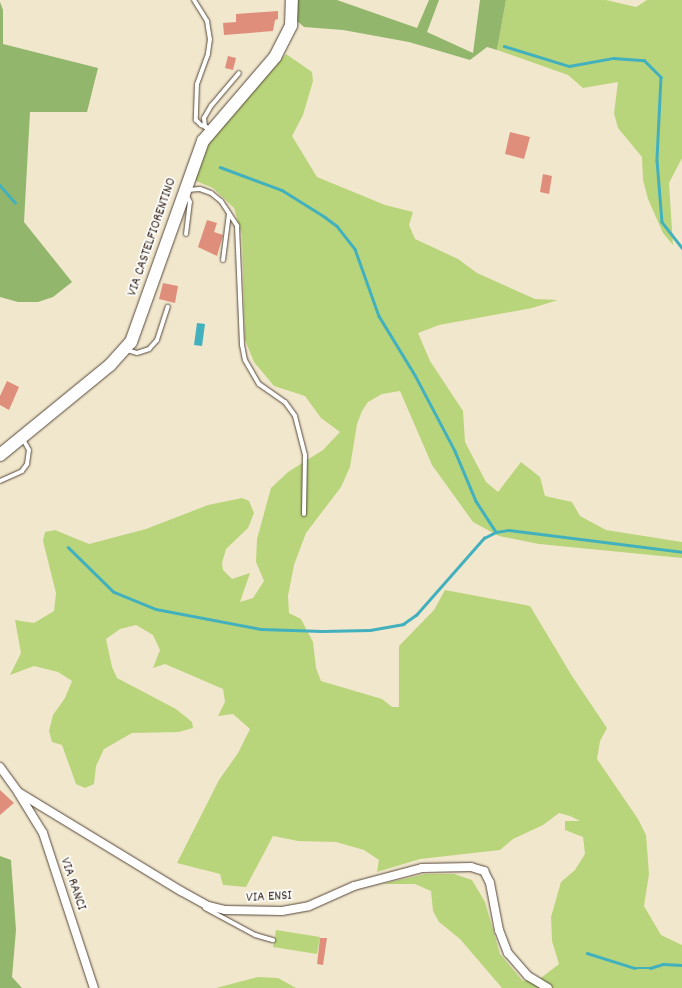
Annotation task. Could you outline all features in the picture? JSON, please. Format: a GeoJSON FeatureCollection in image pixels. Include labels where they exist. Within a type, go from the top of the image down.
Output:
{"type":"FeatureCollection","features":[{"type":"Feature","properties":{"kind":"street","name":"VIA CASTELFIORENTINO"},"geometry":{"type":"LineString","coordinates":[[0,454],[125,350],[136,332],[183,190],[208,128],[261,75],[282,45],[291,26],[292,0]]}},
{"type":"Feature","properties":{"kind":"street","name":"VIA ENSI"},"geometry":{"type":"LineString","coordinates":[[0,767],[18,792],[170,885],[208,906],[225,910],[282,911],[309,906],[354,886],[422,868],[471,867],[484,871],[490,883],[499,930],[508,953],[528,976],[548,988]]}},
{"type":"Feature","properties":{"kind":"street","name":"VIA RANCI"},"geometry":{"type":"LineString","coordinates":[[18,792],[43,833],[94,988]]}},
{"type":"Feature","properties":{"kind":"lane"},"geometry":{"type":"LineString","coordinates":[[194,0],[208,22],[210,39],[208,54],[196,84],[195,109],[196,120],[208,128]]}},
{"type":"Feature","properties":{"kind":"lane"},"geometry":{"type":"LineString","coordinates":[[208,128],[204,118],[211,106],[239,73]]}},
{"type":"Feature","properties":{"kind":"lane"},"geometry":{"type":"LineString","coordinates":[[186,234],[190,202],[183,190],[200,189],[211,194],[229,213],[236,226],[242,346],[245,360],[259,384],[285,402],[295,416],[305,455],[304,514]]}},
{"type":"Feature","properties":{"kind":"lane"},"geometry":{"type":"LineString","coordinates":[[223,260],[229,213]]}},
{"type":"Feature","properties":{"kind":"lane"},"geometry":{"type":"LineString","coordinates":[[125,350],[137,354],[149,349],[156,340],[168,307]]}},
{"type":"Feature","properties":{"kind":"lane"},"geometry":{"type":"LineString","coordinates":[[0,481],[22,471],[27,464],[29,450],[22,437]]}},
{"type":"Feature","properties":{"kind":"lane"},"geometry":{"type":"LineString","coordinates":[[170,885],[189,900],[255,935],[273,940]]}},
{"type":"Feature","properties":{"kind":"green space"},"geometry":{"type":"Polygon","coordinates":[[[295,0],[337,0],[417,28],[429,0],[439,0],[427,32],[473,53],[480,0],[506,0],[497,50],[487,47],[470,60],[409,42],[343,30],[304,27],[296,20],[295,0]]]}},
{"type":"Feature","properties":{"kind":"green space"},"geometry":{"type":"Polygon","coordinates":[[[506,0],[606,0],[636,7],[647,0],[682,0],[682,158],[669,183],[673,245],[663,233],[648,199],[643,180],[642,157],[618,128],[614,113],[618,82],[583,88],[568,75],[497,50],[506,0]]]}},
{"type":"Feature","properties":{"kind":"green space"},"geometry":{"type":"Polygon","coordinates":[[[0,2],[3,10],[3,44],[98,68],[87,112],[30,112],[24,222],[72,282],[53,297],[38,302],[18,302],[0,297],[0,2]]]}},
{"type":"Feature","properties":{"kind":"green space"},"geometry":{"type":"Polygon","coordinates":[[[286,54],[312,72],[313,81],[303,115],[292,136],[317,177],[385,205],[413,212],[409,225],[415,239],[458,259],[477,273],[535,299],[558,300],[532,308],[439,325],[418,333],[430,361],[463,411],[465,442],[486,482],[498,492],[521,462],[540,477],[545,496],[572,502],[580,516],[606,530],[682,542],[682,558],[539,544],[499,536],[473,522],[432,465],[400,391],[382,394],[368,402],[362,411],[357,424],[350,467],[341,487],[306,533],[294,565],[288,596],[289,613],[301,619],[313,642],[316,668],[321,681],[382,699],[392,707],[399,707],[399,646],[434,610],[445,590],[530,606],[572,676],[607,728],[600,741],[597,759],[638,819],[646,835],[649,874],[644,906],[661,935],[682,945],[682,988],[502,988],[460,939],[439,922],[433,911],[431,891],[415,884],[382,884],[425,874],[454,874],[472,880],[485,902],[500,954],[523,981],[541,978],[559,964],[552,941],[551,917],[561,882],[575,870],[585,854],[583,837],[565,830],[565,821],[580,821],[570,816],[559,813],[543,825],[513,839],[500,850],[420,859],[377,872],[379,860],[364,850],[336,842],[298,841],[273,836],[246,887],[223,885],[220,874],[177,863],[219,780],[238,753],[250,729],[233,714],[218,716],[225,702],[223,689],[165,664],[153,668],[160,650],[153,635],[136,625],[120,629],[106,639],[112,667],[117,678],[176,709],[192,722],[193,728],[179,732],[132,733],[104,749],[96,766],[94,784],[85,788],[76,784],[62,745],[52,742],[49,731],[53,715],[65,698],[72,681],[58,672],[34,666],[10,675],[21,653],[15,620],[34,623],[54,611],[56,593],[43,541],[45,532],[55,530],[89,544],[146,529],[208,505],[242,498],[249,501],[254,513],[248,528],[226,549],[222,563],[223,570],[232,579],[250,573],[240,602],[253,598],[264,581],[256,562],[257,539],[271,488],[288,472],[323,450],[340,432],[321,418],[305,396],[274,386],[254,362],[245,340],[242,235],[234,208],[213,188],[196,181],[193,174],[211,139],[286,54]]]}},
{"type":"Feature","properties":{"kind":"green space"},"geometry":{"type":"Polygon","coordinates":[[[0,856],[11,860],[16,930],[12,977],[22,988],[0,988],[0,856]]]}},
{"type":"Feature","properties":{"kind":"green space"},"geometry":{"type":"Polygon","coordinates":[[[276,930],[320,937],[317,954],[273,947],[276,930]]]}},
{"type":"Feature","properties":{"kind":"green space"},"geometry":{"type":"Polygon","coordinates":[[[258,977],[278,978],[296,988],[216,988],[258,977]]]}},
{"type":"Feature","properties":{"kind":"water"},"geometry":{"type":"Polygon","coordinates":[[[197,323],[205,324],[202,346],[194,345],[197,323]]]}},
{"type":"Feature","properties":{"kind":"building"},"geometry":{"type":"Polygon","coordinates":[[[278,11],[278,19],[275,20],[273,31],[224,35],[223,23],[236,22],[236,14],[278,11]]]}},
{"type":"Feature","properties":{"kind":"building"},"geometry":{"type":"Polygon","coordinates":[[[228,56],[236,58],[233,70],[225,68],[228,56]]]}},
{"type":"Feature","properties":{"kind":"building"},"geometry":{"type":"Polygon","coordinates":[[[510,132],[530,137],[524,159],[505,154],[510,132]]]}},
{"type":"Feature","properties":{"kind":"building"},"geometry":{"type":"Polygon","coordinates":[[[543,174],[552,176],[549,194],[540,192],[543,174]]]}},
{"type":"Feature","properties":{"kind":"building"},"geometry":{"type":"Polygon","coordinates":[[[207,220],[217,223],[214,232],[223,235],[217,256],[198,247],[207,220]]]}},
{"type":"Feature","properties":{"kind":"building"},"geometry":{"type":"Polygon","coordinates":[[[163,283],[178,286],[175,303],[159,299],[163,283]]]}},
{"type":"Feature","properties":{"kind":"building"},"geometry":{"type":"Polygon","coordinates":[[[7,381],[19,387],[9,410],[0,405],[0,396],[7,381]]]}},
{"type":"Feature","properties":{"kind":"building"},"geometry":{"type":"Polygon","coordinates":[[[0,790],[14,803],[0,815],[0,790]]]}},
{"type":"Feature","properties":{"kind":"building"},"geometry":{"type":"Polygon","coordinates":[[[320,938],[327,938],[323,965],[317,964],[320,938]]]}},
{"type":"Feature","properties":{"kind":"waterway"},"geometry":{"type":"LineString","coordinates":[[504,46],[569,66],[613,58],[644,60],[661,77],[657,160],[662,222],[682,248]]}},
{"type":"Feature","properties":{"kind":"waterway"},"geometry":{"type":"LineString","coordinates":[[220,167],[282,190],[337,226],[355,249],[379,316],[415,375],[455,451],[476,501],[496,532]]}},
{"type":"Feature","properties":{"kind":"waterway"},"geometry":{"type":"LineString","coordinates":[[0,185],[15,202]]}},
{"type":"Feature","properties":{"kind":"waterway"},"geometry":{"type":"LineString","coordinates":[[68,547],[114,592],[156,609],[261,629],[322,631],[370,630],[403,624],[416,615],[484,538],[496,532],[509,530],[682,552]]}},
{"type":"Feature","properties":{"kind":"waterway"},"geometry":{"type":"LineString","coordinates":[[587,953],[635,968],[650,968],[663,964],[682,965]]}}]}
